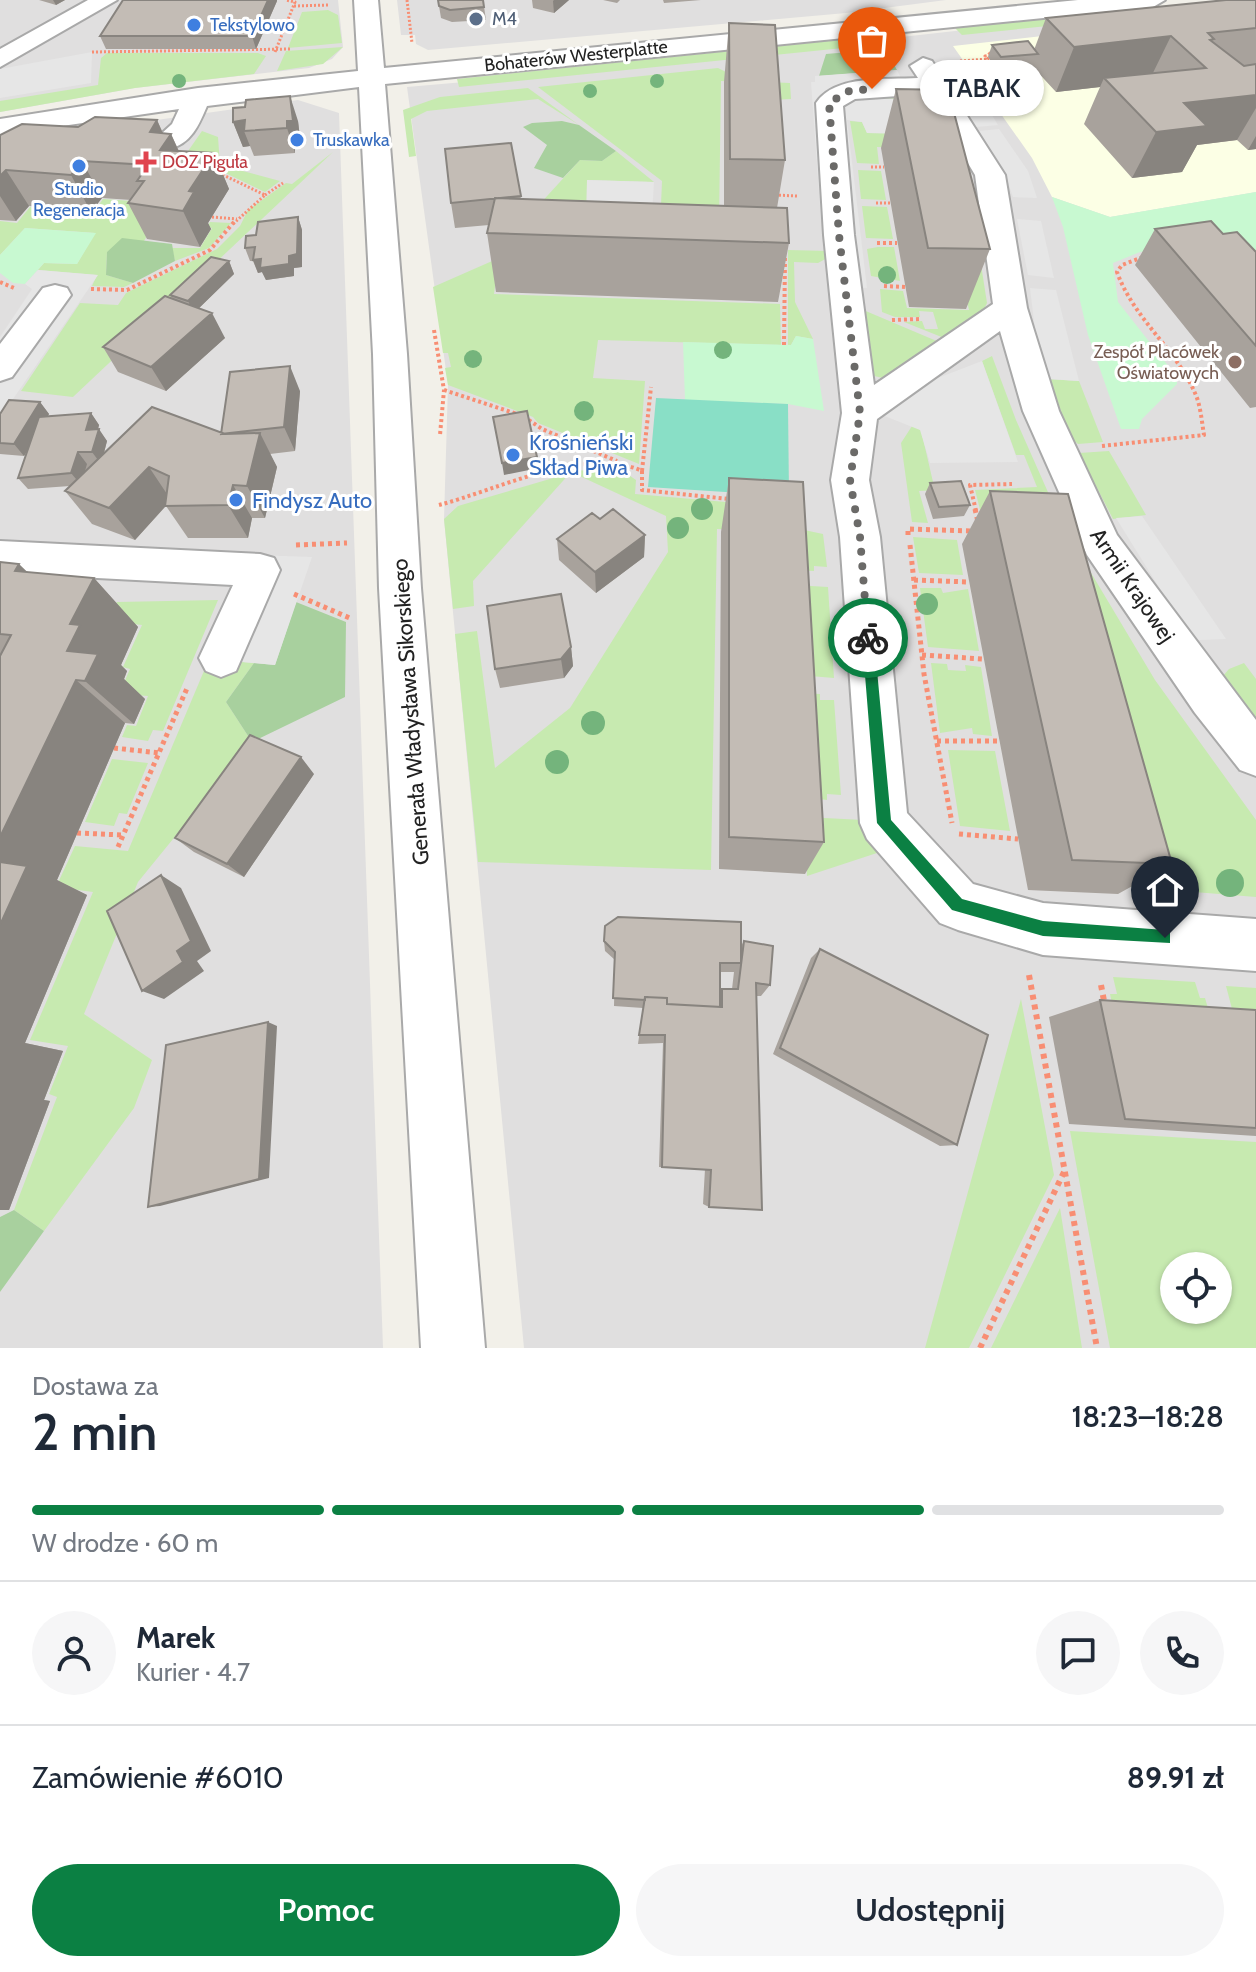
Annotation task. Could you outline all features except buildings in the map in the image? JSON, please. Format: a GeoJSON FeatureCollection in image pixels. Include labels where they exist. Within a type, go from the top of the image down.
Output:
{"type":"FeatureCollection","features":[{"type":"Feature","properties":{"kind":"street"},"geometry":{"type":"LineString","coordinates":[[0,59],[105,0]]}},
{"type":"Feature","properties":{"kind":"street","name":"Generała Władysława Sikorskiego"},"geometry":{"type":"LineString","coordinates":[[366,0],[392,60],[400,588],[453,1348]]}},
{"type":"Feature","properties":{"kind":"street","name":"Armii Krajowej"},"geometry":{"type":"LineString","coordinates":[[878,0],[897,25],[990,175],[1010,308],[1041,411],[1101,544],[1211,699],[1256,755]]}},
{"type":"Feature","properties":{"kind":"street","name":"Bohaterów Westerplatte"},"geometry":{"type":"LineString","coordinates":[[0,127],[198,96],[392,60],[897,25],[1153,0]]}},
{"type":"Feature","properties":{"kind":"street"},"geometry":{"type":"LineString","coordinates":[[929,75],[849,91],[829,103],[839,235],[860,413],[850,480],[860,537],[884,823],[958,905],[1043,929],[1256,945]]}},
{"type":"Feature","properties":{"kind":"street"},"geometry":{"type":"LineString","coordinates":[[0,160],[169,141],[184,128],[198,96]]}},
{"type":"Feature","properties":{"kind":"street"},"geometry":{"type":"LineString","coordinates":[[0,369],[55,295]]}},
{"type":"Feature","properties":{"kind":"street"},"geometry":{"type":"LineString","coordinates":[[860,413],[1010,308]]}},
{"type":"Feature","properties":{"kind":"street"},"geometry":{"type":"LineString","coordinates":[[0,557],[260,570],[206,669]]}},
{"type":"Feature","properties":{"kind":"path"},"geometry":{"type":"LineString","coordinates":[[270,63],[294,6],[295,2],[286,0]]}},
{"type":"Feature","properties":{"kind":"path"},"geometry":{"type":"LineString","coordinates":[[392,60],[407,0]]}},
{"type":"Feature","properties":{"kind":"path"},"geometry":{"type":"LineString","coordinates":[[294,6],[333,5]]}},
{"type":"Feature","properties":{"kind":"path"},"geometry":{"type":"LineString","coordinates":[[929,75],[988,59],[985,56],[991,55],[985,47]]}},
{"type":"Feature","properties":{"kind":"path"},"geometry":{"type":"LineString","coordinates":[[92,52],[300,49]]}},
{"type":"Feature","properties":{"kind":"path"},"geometry":{"type":"LineString","coordinates":[[208,168],[265,195]]}},
{"type":"Feature","properties":{"kind":"path"},"geometry":{"type":"LineString","coordinates":[[89,289],[127,290],[210,250],[238,219],[283,183]]}},
{"type":"Feature","properties":{"kind":"path"},"geometry":{"type":"LineString","coordinates":[[774,195],[802,196]]}},
{"type":"Feature","properties":{"kind":"path"},"geometry":{"type":"LineString","coordinates":[[212,217],[238,219]]}},
{"type":"Feature","properties":{"kind":"path"},"geometry":{"type":"LineString","coordinates":[[784,345],[785,245]]}},
{"type":"Feature","properties":{"kind":"path"},"geometry":{"type":"LineString","coordinates":[[1115,445],[1204,435],[1197,399],[1180,369],[1123,294],[1117,272],[1122,265],[1156,256]]}},
{"type":"Feature","properties":{"kind":"path"},"geometry":{"type":"LineString","coordinates":[[892,320],[920,319]]}},
{"type":"Feature","properties":{"kind":"path"},"geometry":{"type":"LineString","coordinates":[[651,387],[642,490],[725,498],[739,503]]}},
{"type":"Feature","properties":{"kind":"path"},"geometry":{"type":"LineString","coordinates":[[444,390],[523,416],[542,429],[642,471]]}},
{"type":"Feature","properties":{"kind":"path"},"geometry":{"type":"LineString","coordinates":[[433,506],[475,498],[574,467],[618,462]]}},
{"type":"Feature","properties":{"kind":"path"},"geometry":{"type":"LineString","coordinates":[[957,486],[1012,484]]}},
{"type":"Feature","properties":{"kind":"path"},"geometry":{"type":"LineString","coordinates":[[970,485],[980,531],[908,529],[922,655],[954,834],[1018,839]]}},
{"type":"Feature","properties":{"kind":"path"},"geometry":{"type":"LineString","coordinates":[[914,580],[969,582]]}},
{"type":"Feature","properties":{"kind":"path"},"geometry":{"type":"LineString","coordinates":[[922,655],[983,659]]}},
{"type":"Feature","properties":{"kind":"path"},"geometry":{"type":"LineString","coordinates":[[118,847],[160,753],[206,669]]}},
{"type":"Feature","properties":{"kind":"path"},"geometry":{"type":"LineString","coordinates":[[937,741],[999,741]]}},
{"type":"Feature","properties":{"kind":"path"},"geometry":{"type":"LineString","coordinates":[[114,748],[160,753]]}},
{"type":"Feature","properties":{"kind":"path"},"geometry":{"type":"LineString","coordinates":[[77,833],[123,835]]}},
{"type":"Feature","properties":{"kind":"path"},"geometry":{"type":"LineString","coordinates":[[1100,982],[1108,1022]]}},
{"type":"Feature","properties":{"kind":"path"},"geometry":{"type":"LineString","coordinates":[[1032,1007],[1097,1348]]}},
{"type":"Feature","properties":{"kind":"path"},"geometry":{"type":"LineString","coordinates":[[980,1348],[1065,1169]]}},
{"type":"Feature","properties":{"kind":"shaded area"},"geometry":{"type":"Polygon","coordinates":[[[0,0],[338,0],[343,47],[332,59],[309,68],[135,88],[0,112],[0,0]]]}},
{"type":"Feature","properties":{"kind":"shaded area"},"geometry":{"type":"Polygon","coordinates":[[[397,0],[946,0],[846,13],[428,50],[416,44],[415,35],[401,35],[397,0]]]}},
{"type":"Feature","properties":{"kind":"shaded area"},"geometry":{"type":"Polygon","coordinates":[[[1232,0],[1256,0],[1256,1348],[524,1348],[444,519],[448,385],[407,87],[633,67],[1232,0]]]}},
{"type":"Feature","properties":{"kind":"shaded area"},"geometry":{"type":"Polygon","coordinates":[[[1211,17],[1256,37],[1256,192],[1110,217],[1052,197],[1032,158],[953,46],[1211,17]]]}},
{"type":"Feature","properties":{"kind":"shaded area"},"geometry":{"type":"Polygon","coordinates":[[[92,52],[91,83],[0,98],[0,69],[92,52]]]}},
{"type":"Feature","properties":{"kind":"shaded area"},"geometry":{"type":"Polygon","coordinates":[[[897,70],[909,95],[865,98],[900,99],[921,134],[867,133],[862,122],[847,120],[867,288],[852,287],[833,220],[821,220],[811,82],[815,82],[815,76],[897,70]]]}},
{"type":"Feature","properties":{"kind":"shaded area"},"geometry":{"type":"Polygon","coordinates":[[[949,79],[970,79],[998,125],[976,127],[949,79]]]}},
{"type":"Feature","properties":{"kind":"shaded area"},"geometry":{"type":"Polygon","coordinates":[[[298,100],[339,113],[383,1348],[0,1348],[0,142],[298,100]]]}},
{"type":"Feature","properties":{"kind":"shaded area"},"geometry":{"type":"Polygon","coordinates":[[[999,129],[1028,171],[1037,198],[1013,197],[1005,174],[979,131],[999,129]]]}},
{"type":"Feature","properties":{"kind":"shaded area"},"geometry":{"type":"Polygon","coordinates":[[[587,180],[654,182],[652,214],[586,235],[587,180]]]}},
{"type":"Feature","properties":{"kind":"shaded area"},"geometry":{"type":"Polygon","coordinates":[[[1017,219],[1041,221],[1054,278],[1028,275],[1017,219]]]}},
{"type":"Feature","properties":{"kind":"shaded area"},"geometry":{"type":"Polygon","coordinates":[[[38,270],[98,275],[0,418],[0,337],[32,289],[25,284],[38,270]]]}},
{"type":"Feature","properties":{"kind":"shaded area"},"geometry":{"type":"Polygon","coordinates":[[[1030,288],[1056,290],[1079,381],[1048,379],[1036,338],[1030,288]]]}},
{"type":"Feature","properties":{"kind":"shaded area"},"geometry":{"type":"Polygon","coordinates":[[[982,361],[1018,462],[930,463],[920,430],[882,415],[925,383],[982,361]]]}},
{"type":"Feature","properties":{"kind":"shaded area"},"geometry":{"type":"Polygon","coordinates":[[[1142,516],[1226,639],[1199,640],[1188,634],[1116,518],[1142,516]]]}},
{"type":"Feature","properties":{"kind":"shaded area"},"geometry":{"type":"Polygon","coordinates":[[[252,555],[312,557],[275,665],[209,659],[252,555]]]}},
{"type":"Feature","properties":{"kind":"green space"},"geometry":{"type":"Polygon","coordinates":[[[328,10],[338,15],[342,43],[288,48],[302,12],[328,10]]]}},
{"type":"Feature","properties":{"kind":"green space"},"geometry":{"type":"Polygon","coordinates":[[[1088,14],[1096,21],[962,35],[955,28],[1088,14]]]}},
{"type":"Feature","properties":{"kind":"green space"},"geometry":{"type":"Polygon","coordinates":[[[846,39],[853,47],[459,87],[457,79],[846,39]]]}},
{"type":"Feature","properties":{"kind":"green space"},"geometry":{"type":"Polygon","coordinates":[[[343,47],[323,64],[277,71],[286,51],[343,47]]]}},
{"type":"Feature","properties":{"kind":"green space"},"geometry":{"type":"Polygon","coordinates":[[[885,49],[897,70],[819,76],[826,54],[885,49]]]}},
{"type":"Feature","properties":{"kind":"green space"},"geometry":{"type":"Polygon","coordinates":[[[107,53],[258,53],[266,56],[254,74],[135,88],[0,112],[0,101],[98,85],[101,58],[107,53]]]}},
{"type":"Feature","properties":{"kind":"green space"},"geometry":{"type":"Polygon","coordinates":[[[718,68],[744,81],[790,83],[791,99],[771,100],[769,83],[721,81],[719,221],[661,205],[662,181],[538,87],[718,68]]]}},
{"type":"Feature","properties":{"kind":"green space"},"geometry":{"type":"Polygon","coordinates":[[[528,88],[579,125],[538,99],[427,111],[411,119],[416,156],[409,157],[403,110],[440,97],[528,88]]]}},
{"type":"Feature","properties":{"kind":"green space"},"geometry":{"type":"Polygon","coordinates":[[[918,95],[967,175],[987,303],[984,309],[944,338],[904,322],[922,321],[925,329],[938,329],[933,312],[919,311],[920,317],[895,317],[882,312],[880,289],[903,291],[907,308],[969,310],[933,149],[877,147],[879,164],[857,163],[850,121],[862,122],[867,133],[920,134],[900,99],[861,98],[861,106],[854,102],[858,97],[918,95]]]}},
{"type":"Feature","properties":{"kind":"green space"},"geometry":{"type":"Polygon","coordinates":[[[562,121],[579,125],[616,151],[602,161],[580,160],[563,178],[534,168],[547,145],[523,127],[532,123],[562,121]]]}},
{"type":"Feature","properties":{"kind":"green space"},"geometry":{"type":"Polygon","coordinates":[[[202,131],[218,137],[220,165],[280,181],[265,192],[186,154],[202,131]]]}},
{"type":"Feature","properties":{"kind":"green space"},"geometry":{"type":"Polygon","coordinates":[[[616,151],[654,182],[587,180],[586,235],[494,254],[580,160],[602,161],[616,151]]]}},
{"type":"Feature","properties":{"kind":"green space"},"geometry":{"type":"Polygon","coordinates":[[[333,152],[73,397],[21,391],[80,303],[118,305],[126,293],[217,249],[240,226],[248,210],[286,183],[292,184],[333,152]]]}},
{"type":"Feature","properties":{"kind":"green space"},"geometry":{"type":"Polygon","coordinates":[[[858,170],[881,171],[886,200],[861,199],[858,170]]]}},
{"type":"Feature","properties":{"kind":"green space"},"geometry":{"type":"Polygon","coordinates":[[[1256,192],[1256,298],[1185,248],[1140,252],[1113,263],[1118,302],[1177,377],[1177,384],[1142,419],[1139,429],[1121,429],[1088,335],[1063,227],[1052,197],[1110,217],[1256,192]]]}},
{"type":"Feature","properties":{"kind":"green space"},"geometry":{"type":"Polygon","coordinates":[[[103,199],[161,203],[157,219],[144,241],[107,252],[106,275],[133,283],[124,287],[92,286],[97,275],[38,270],[44,263],[77,264],[95,233],[25,228],[0,255],[0,221],[17,223],[30,207],[93,213],[103,199]]]}},
{"type":"Feature","properties":{"kind":"green space"},"geometry":{"type":"Polygon","coordinates":[[[862,206],[887,207],[893,239],[866,238],[862,206]]]}},
{"type":"Feature","properties":{"kind":"green space"},"geometry":{"type":"Polygon","coordinates":[[[210,222],[231,223],[209,248],[175,261],[172,248],[200,248],[212,228],[207,227],[210,222]]]}},
{"type":"Feature","properties":{"kind":"green space"},"geometry":{"type":"Polygon","coordinates":[[[25,228],[96,233],[77,264],[44,263],[25,284],[13,283],[0,273],[0,255],[25,228]]]}},
{"type":"Feature","properties":{"kind":"green space"},"geometry":{"type":"Polygon","coordinates":[[[122,238],[172,244],[175,261],[133,283],[106,275],[107,252],[122,238]]]}},
{"type":"Feature","properties":{"kind":"green space"},"geometry":{"type":"Polygon","coordinates":[[[894,247],[900,281],[871,276],[867,249],[894,247]]]}},
{"type":"Feature","properties":{"kind":"green space"},"geometry":{"type":"Polygon","coordinates":[[[788,250],[830,251],[829,257],[818,263],[794,262],[795,302],[813,339],[796,336],[791,345],[788,345],[788,250]]]}},
{"type":"Feature","properties":{"kind":"green space"},"geometry":{"type":"Polygon","coordinates":[[[499,258],[494,294],[780,304],[781,345],[598,340],[593,378],[645,381],[639,464],[538,423],[533,417],[448,385],[445,368],[451,367],[448,353],[443,353],[433,287],[499,258]]]}},
{"type":"Feature","properties":{"kind":"green space"},"geometry":{"type":"Polygon","coordinates":[[[861,309],[939,342],[887,379],[870,375],[861,309]]]}},
{"type":"Feature","properties":{"kind":"green space"},"geometry":{"type":"Polygon","coordinates":[[[796,336],[813,339],[824,411],[788,404],[685,400],[683,342],[791,345],[796,336]]]}},
{"type":"Feature","properties":{"kind":"green space"},"geometry":{"type":"Polygon","coordinates":[[[992,356],[1016,420],[1063,526],[984,525],[975,490],[1037,487],[1024,455],[1016,455],[982,361],[992,356]]]}},
{"type":"Feature","properties":{"kind":"green space"},"geometry":{"type":"Polygon","coordinates":[[[1048,379],[1079,381],[1103,442],[1078,444],[1072,439],[1048,379]]]}},
{"type":"Feature","properties":{"kind":"green space"},"geometry":{"type":"Polygon","coordinates":[[[656,398],[788,404],[789,496],[648,487],[656,398]]]}},
{"type":"Feature","properties":{"kind":"green space"},"geometry":{"type":"Polygon","coordinates":[[[912,426],[921,430],[933,482],[940,482],[942,490],[919,491],[928,523],[912,522],[901,443],[912,426]]]}},
{"type":"Feature","properties":{"kind":"green space"},"geometry":{"type":"Polygon","coordinates":[[[1109,451],[1146,515],[1113,519],[1079,453],[1109,451]]]}},
{"type":"Feature","properties":{"kind":"green space"},"geometry":{"type":"Polygon","coordinates":[[[620,469],[636,480],[635,494],[726,502],[790,527],[823,534],[827,567],[814,566],[814,571],[793,570],[791,533],[717,529],[711,870],[478,862],[455,634],[477,631],[495,768],[570,708],[668,552],[666,516],[571,472],[473,581],[474,606],[453,609],[444,519],[458,506],[560,476],[566,471],[620,469]]]}},
{"type":"Feature","properties":{"kind":"green space"},"geometry":{"type":"Polygon","coordinates":[[[913,537],[957,540],[963,575],[919,573],[913,537]]]}},
{"type":"Feature","properties":{"kind":"green space"},"geometry":{"type":"Polygon","coordinates":[[[1075,546],[1155,680],[1256,820],[1256,897],[1120,886],[1075,546]]]}},
{"type":"Feature","properties":{"kind":"green space"},"geometry":{"type":"Polygon","coordinates":[[[794,585],[828,587],[834,678],[798,675],[794,585]]]}},
{"type":"Feature","properties":{"kind":"green space"},"geometry":{"type":"Polygon","coordinates":[[[920,588],[941,588],[943,593],[968,589],[979,651],[928,647],[920,588]]]}},
{"type":"Feature","properties":{"kind":"green space"},"geometry":{"type":"Polygon","coordinates":[[[218,600],[163,731],[153,730],[148,741],[122,737],[127,725],[136,726],[148,696],[119,694],[130,669],[123,667],[142,625],[107,621],[117,602],[218,600]]]}},
{"type":"Feature","properties":{"kind":"green space"},"geometry":{"type":"Polygon","coordinates":[[[296,602],[346,622],[345,697],[252,742],[226,702],[254,663],[275,665],[296,602]]]}},
{"type":"Feature","properties":{"kind":"green space"},"geometry":{"type":"Polygon","coordinates":[[[209,659],[254,663],[226,702],[252,742],[138,882],[84,1014],[152,1060],[134,1108],[44,1231],[14,1210],[57,1097],[49,1094],[68,1046],[30,1040],[93,892],[56,887],[75,846],[128,851],[209,659]]]}},
{"type":"Feature","properties":{"kind":"green space"},"geometry":{"type":"Polygon","coordinates":[[[931,663],[947,664],[948,670],[966,671],[965,665],[981,667],[992,736],[973,734],[972,728],[940,733],[931,663]]]}},
{"type":"Feature","properties":{"kind":"green space"},"geometry":{"type":"Polygon","coordinates":[[[1244,663],[1256,679],[1256,726],[1222,677],[1229,669],[1244,663]]]}},
{"type":"Feature","properties":{"kind":"green space"},"geometry":{"type":"Polygon","coordinates":[[[800,693],[820,694],[820,700],[834,700],[841,795],[827,794],[827,800],[805,797],[800,693]]]}},
{"type":"Feature","properties":{"kind":"green space"},"geometry":{"type":"Polygon","coordinates":[[[948,750],[995,751],[1010,831],[960,826],[948,750]]]}},
{"type":"Feature","properties":{"kind":"green space"},"geometry":{"type":"Polygon","coordinates":[[[112,759],[148,763],[127,814],[119,813],[114,826],[85,822],[112,759]]]}},
{"type":"Feature","properties":{"kind":"green space"},"geometry":{"type":"Polygon","coordinates":[[[805,817],[863,820],[880,852],[807,876],[805,817]]]}},
{"type":"Feature","properties":{"kind":"green space"},"geometry":{"type":"Polygon","coordinates":[[[1113,977],[1195,982],[1200,998],[1205,998],[1212,1022],[1115,1017],[1110,994],[1117,994],[1113,977]]]}},
{"type":"Feature","properties":{"kind":"green space"},"geometry":{"type":"Polygon","coordinates":[[[1226,986],[1256,988],[1256,1026],[1236,1024],[1226,986]]]}},
{"type":"Feature","properties":{"kind":"green space"},"geometry":{"type":"Polygon","coordinates":[[[1021,999],[1054,1175],[969,1348],[925,1348],[1021,999]]]}},
{"type":"Feature","properties":{"kind":"green space"},"geometry":{"type":"Polygon","coordinates":[[[1070,1131],[1256,1142],[1256,1348],[1110,1348],[1070,1131]]]}},
{"type":"Feature","properties":{"kind":"green space"},"geometry":{"type":"Polygon","coordinates":[[[1060,1208],[1082,1348],[991,1348],[1060,1208]]]}},
{"type":"Feature","properties":{"kind":"green space"},"geometry":{"type":"Polygon","coordinates":[[[14,1210],[44,1231],[0,1292],[0,1217],[14,1210]]]}},
{"type":"Feature","properties":{"kind":"way so far"},"geometry":{"type":"LineString","coordinates":[[868,638],[860,537],[850,480],[860,413],[839,235],[829,103],[849,91],[872,89]]}},
{"type":"Feature","properties":{"kind":"place","name":"M4"},"geometry":{"type":"Point","coordinates":[476,19]}},
{"type":"Feature","properties":{"kind":"place","name":"Tekstylowo"},"geometry":{"type":"Point","coordinates":[194,25]}},
{"type":"Feature","properties":{"kind":"place","name":"TABAK"},"geometry":{"type":"Point","coordinates":[872,89]}},
{"type":"Feature","properties":{"kind":"place","name":"Truskawka"},"geometry":{"type":"Point","coordinates":[297,140]}},
{"type":"Feature","properties":{"kind":"place","name":"DOZ Piguła"},"geometry":{"type":"Point","coordinates":[146,162]}},
{"type":"Feature","properties":{"kind":"place","name":"Studio Regeneracja"},"geometry":{"type":"Point","coordinates":[79,166]}},
{"type":"Feature","properties":{"kind":"place","name":"Zespół Placówek Oświatowych"},"geometry":{"type":"Point","coordinates":[1235,362]}},
{"type":"Feature","properties":{"kind":"place","name":"Krośnieński Skład Piwa"},"geometry":{"type":"Point","coordinates":[513,455]}},
{"type":"Feature","properties":{"kind":"place","name":"Findysz Auto"},"geometry":{"type":"Point","coordinates":[236,500]}},
{"type":"Feature","properties":{"kind":"route"},"geometry":{"type":"LineString","coordinates":[[868,638],[884,823],[958,905],[1043,929],[1165,938]]}}]}
